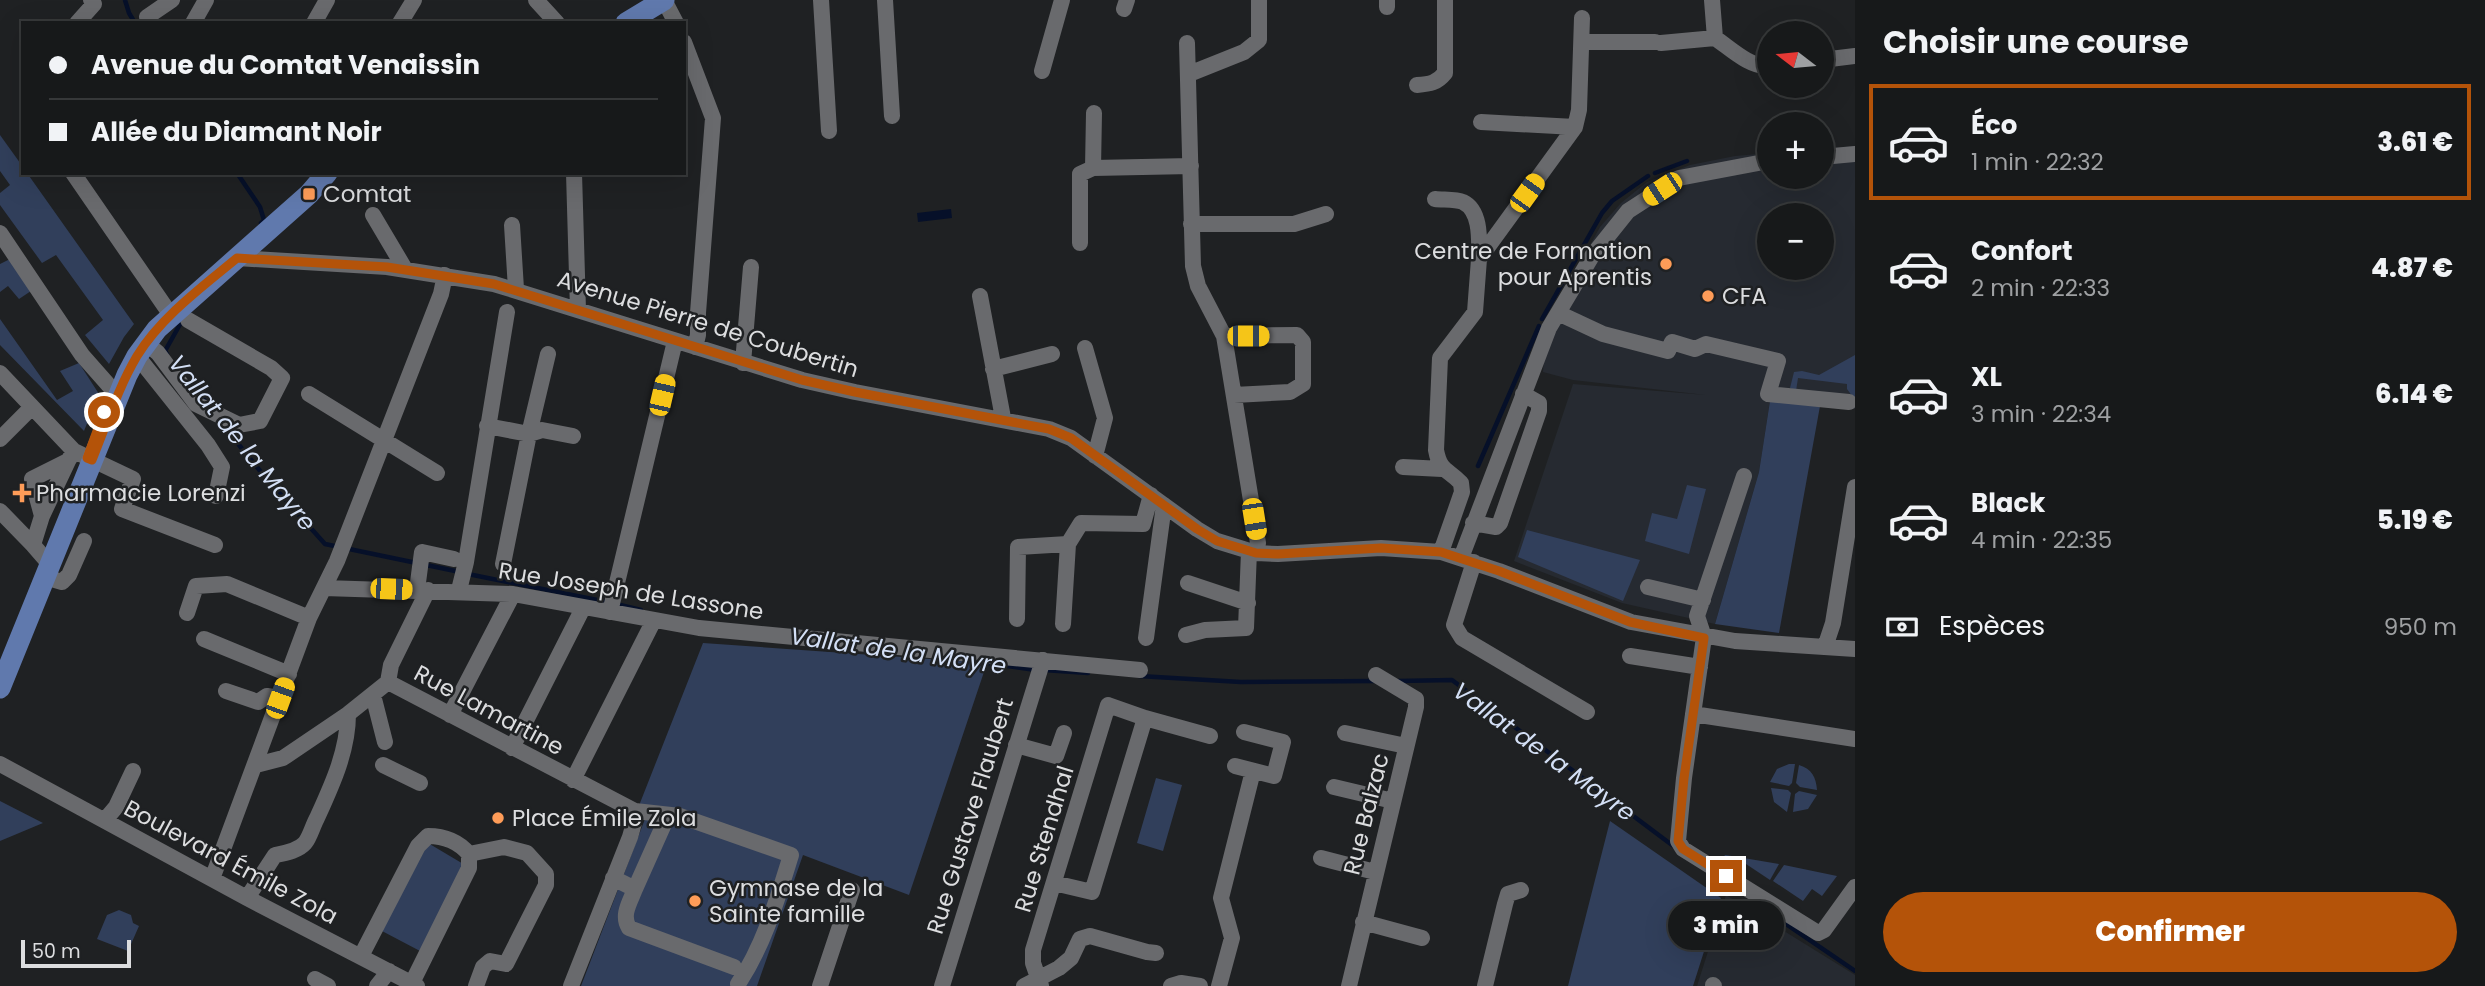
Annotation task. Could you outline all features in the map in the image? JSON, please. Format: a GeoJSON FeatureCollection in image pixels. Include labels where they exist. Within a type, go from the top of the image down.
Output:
{"type":"FeatureCollection","features":[{"type":"Feature","properties":{"kind":"main road"},"geometry":{"type":"LineString","coordinates":[[629,21],[664,0]]}},
{"type":"Feature","properties":{"kind":"main road"},"geometry":{"type":"LineString","coordinates":[[0,668],[80,457],[135,343],[166,308],[270,215],[309,175]]}},
{"type":"Feature","properties":{"kind":"main road"},"geometry":{"type":"LineString","coordinates":[[80,457],[142,349],[157,329],[309,194],[325,175]]}},
{"type":"Feature","properties":{"kind":"main road"},"geometry":{"type":"LineString","coordinates":[[0,688],[41,561]]}},
{"type":"Feature","properties":{"kind":"street"},"geometry":{"type":"LineString","coordinates":[[79,21],[94,4],[91,0]]}},
{"type":"Feature","properties":{"kind":"street"},"geometry":{"type":"LineString","coordinates":[[147,17],[172,0]]}},
{"type":"Feature","properties":{"kind":"street"},"geometry":{"type":"LineString","coordinates":[[315,21],[327,0]]}},
{"type":"Feature","properties":{"kind":"street"},"geometry":{"type":"LineString","coordinates":[[401,21],[414,0]]}},
{"type":"Feature","properties":{"kind":"street"},"geometry":{"type":"LineString","coordinates":[[536,0],[555,21]]}},
{"type":"Feature","properties":{"kind":"street"},"geometry":{"type":"LineString","coordinates":[[664,0],[675,21]]}},
{"type":"Feature","properties":{"kind":"street"},"geometry":{"type":"LineString","coordinates":[[821,0],[829,131]]}},
{"type":"Feature","properties":{"kind":"street"},"geometry":{"type":"LineString","coordinates":[[885,0],[892,116]]}},
{"type":"Feature","properties":{"kind":"street"},"geometry":{"type":"LineString","coordinates":[[1042,71],[1062,0]]}},
{"type":"Feature","properties":{"kind":"street"},"geometry":{"type":"LineString","coordinates":[[1189,74],[1244,52],[1259,40],[1259,0]]}},
{"type":"Feature","properties":{"kind":"street"},"geometry":{"type":"LineString","coordinates":[[1417,85],[1439,81],[1445,73],[1445,0]]}},
{"type":"Feature","properties":{"kind":"street"},"geometry":{"type":"LineString","coordinates":[[1712,0],[1715,38]]}},
{"type":"Feature","properties":{"kind":"street"},"geometry":{"type":"LineString","coordinates":[[194,21],[201,2]]}},
{"type":"Feature","properties":{"kind":"street"},"geometry":{"type":"LineString","coordinates":[[1479,259],[1575,127],[1579,110],[1582,18]]}},
{"type":"Feature","properties":{"kind":"street"},"geometry":{"type":"LineString","coordinates":[[1582,42],[1658,43],[1715,38],[1757,63]]}},
{"type":"Feature","properties":{"kind":"street"},"geometry":{"type":"LineString","coordinates":[[1186,635],[1205,630],[1246,628],[1253,552],[1258,543],[1224,336],[1198,286],[1193,267],[1187,43]]}},
{"type":"Feature","properties":{"kind":"street"},"geometry":{"type":"LineString","coordinates":[[686,46],[713,118],[695,347]]}},
{"type":"Feature","properties":{"kind":"street"},"geometry":{"type":"LineString","coordinates":[[1834,59],[1855,56]]}},
{"type":"Feature","properties":{"kind":"street"},"geometry":{"type":"LineString","coordinates":[[1093,168],[1094,113]]}},
{"type":"Feature","properties":{"kind":"street"},"geometry":{"type":"LineString","coordinates":[[1482,122],[1575,127]]}},
{"type":"Feature","properties":{"kind":"street"},"geometry":{"type":"LineString","coordinates":[[1834,156],[1855,154]]}},
{"type":"Feature","properties":{"kind":"street"},"geometry":{"type":"LineString","coordinates":[[1587,712],[1457,633],[1454,625],[1473,523],[1554,319],[1592,256],[1628,211],[1679,178],[1757,163]]}},
{"type":"Feature","properties":{"kind":"street"},"geometry":{"type":"LineString","coordinates":[[1080,243],[1080,174],[1093,168],[1191,166]]}},
{"type":"Feature","properties":{"kind":"street"},"geometry":{"type":"LineString","coordinates":[[74,175],[166,308]]}},
{"type":"Feature","properties":{"kind":"street"},"geometry":{"type":"LineString","coordinates":[[574,175],[578,310]]}},
{"type":"Feature","properties":{"kind":"street"},"geometry":{"type":"LineString","coordinates":[[1435,200],[1463,202],[1471,209],[1479,230],[1475,312],[1440,358],[1436,450],[1442,469]]}},
{"type":"Feature","properties":{"kind":"street"},"geometry":{"type":"LineString","coordinates":[[1191,224],[1294,224],[1326,214]]}},
{"type":"Feature","properties":{"kind":"street"},"geometry":{"type":"LineString","coordinates":[[270,215],[262,236],[268,251],[282,259]]}},
{"type":"Feature","properties":{"kind":"street"},"geometry":{"type":"LineString","coordinates":[[373,215],[405,270]]}},
{"type":"Feature","properties":{"kind":"street"},"geometry":{"type":"LineString","coordinates":[[512,225],[516,289]]}},
{"type":"Feature","properties":{"kind":"street"},"geometry":{"type":"LineString","coordinates":[[0,233],[82,355],[112,388]]}},
{"type":"Feature","properties":{"kind":"street","name":"Avenue Pierre de Coubertin"},"geometry":{"type":"LineString","coordinates":[[237,258],[282,259],[405,270],[516,289],[743,363],[855,392],[1003,418],[1049,429],[1071,438],[1217,541],[1253,552],[1278,554],[1381,548],[1441,552],[1630,622],[1704,638],[1855,649]]}},
{"type":"Feature","properties":{"kind":"street"},"geometry":{"type":"LineString","coordinates":[[743,363],[751,267]]}},
{"type":"Feature","properties":{"kind":"street"},"geometry":{"type":"LineString","coordinates":[[212,879],[309,618],[337,561],[445,275]]}},
{"type":"Feature","properties":{"kind":"street"},"geometry":{"type":"LineString","coordinates":[[980,296],[1003,418]]}},
{"type":"Feature","properties":{"kind":"street"},"geometry":{"type":"LineString","coordinates":[[459,590],[466,562],[507,312]]}},
{"type":"Feature","properties":{"kind":"street"},"geometry":{"type":"LineString","coordinates":[[1554,319],[1668,351],[1672,342],[1695,349],[1706,344],[1778,361],[1768,394],[1849,402]]}},
{"type":"Feature","properties":{"kind":"street"},"geometry":{"type":"LineString","coordinates":[[142,349],[158,353],[196,404],[239,425],[260,421],[282,378],[271,368],[188,320]]}},
{"type":"Feature","properties":{"kind":"street"},"geometry":{"type":"LineString","coordinates":[[1224,336],[1297,335],[1303,342],[1303,384],[1290,392],[1234,395]]}},
{"type":"Feature","properties":{"kind":"street"},"geometry":{"type":"LineString","coordinates":[[610,612],[675,341]]}},
{"type":"Feature","properties":{"kind":"street"},"geometry":{"type":"LineString","coordinates":[[1085,348],[1105,418],[1095,456]]}},
{"type":"Feature","properties":{"kind":"street"},"geometry":{"type":"LineString","coordinates":[[142,349],[222,467],[216,496]]}},
{"type":"Feature","properties":{"kind":"street"},"geometry":{"type":"LineString","coordinates":[[503,564],[548,354]]}},
{"type":"Feature","properties":{"kind":"street"},"geometry":{"type":"LineString","coordinates":[[993,369],[1052,354]]}},
{"type":"Feature","properties":{"kind":"street"},"geometry":{"type":"LineString","coordinates":[[0,373],[6,392],[31,408],[80,457],[133,479],[122,509],[215,545]]}},
{"type":"Feature","properties":{"kind":"street"},"geometry":{"type":"LineString","coordinates":[[309,394],[437,473]]}},
{"type":"Feature","properties":{"kind":"street"},"geometry":{"type":"LineString","coordinates":[[1473,523],[1496,527],[1500,523],[1539,411],[1539,403],[1523,394]]}},
{"type":"Feature","properties":{"kind":"street"},"geometry":{"type":"LineString","coordinates":[[0,439],[31,408]]}},
{"type":"Feature","properties":{"kind":"street"},"geometry":{"type":"LineString","coordinates":[[487,426],[529,434],[542,430],[573,436]]}},
{"type":"Feature","properties":{"kind":"street"},"geometry":{"type":"LineString","coordinates":[[41,561],[42,516],[32,479],[80,457]]}},
{"type":"Feature","properties":{"kind":"street"},"geometry":{"type":"LineString","coordinates":[[42,516],[80,457]]}},
{"type":"Feature","properties":{"kind":"street"},"geometry":{"type":"LineString","coordinates":[[1403,467],[1442,469],[1461,483],[1462,492],[1441,552]]}},
{"type":"Feature","properties":{"kind":"street"},"geometry":{"type":"LineString","coordinates":[[1744,476],[1698,616],[1704,638],[1678,841],[1683,849],[1818,933],[1824,930],[1855,887]]}},
{"type":"Feature","properties":{"kind":"street"},"geometry":{"type":"LineString","coordinates":[[1825,647],[1833,623],[1855,487]]}},
{"type":"Feature","properties":{"kind":"street"},"geometry":{"type":"LineString","coordinates":[[1063,624],[1068,544],[1080,523],[1143,524],[1157,500]]}},
{"type":"Feature","properties":{"kind":"street"},"geometry":{"type":"LineString","coordinates":[[1146,638],[1157,500]]}},
{"type":"Feature","properties":{"kind":"street"},"geometry":{"type":"LineString","coordinates":[[0,511],[62,582],[69,575],[84,541]]}},
{"type":"Feature","properties":{"kind":"street"},"geometry":{"type":"LineString","coordinates":[[1017,619],[1018,547],[1068,544]]}},
{"type":"Feature","properties":{"kind":"street"},"geometry":{"type":"LineString","coordinates":[[388,682],[391,665],[423,590],[422,552],[454,559]]}},
{"type":"Feature","properties":{"kind":"street"},"geometry":{"type":"LineString","coordinates":[[1188,583],[1248,603]]}},
{"type":"Feature","properties":{"kind":"street"},"geometry":{"type":"LineString","coordinates":[[187,613],[197,586],[227,584],[309,618]]}},
{"type":"Feature","properties":{"kind":"street"},"geometry":{"type":"LineString","coordinates":[[1648,587],[1703,600]]}},
{"type":"Feature","properties":{"kind":"street","name":"Rue Joseph de Lassone"},"geometry":{"type":"LineString","coordinates":[[324,588],[459,590],[513,594],[699,628],[1140,670]]}},
{"type":"Feature","properties":{"kind":"street"},"geometry":{"type":"LineString","coordinates":[[450,715],[513,594]]}},
{"type":"Feature","properties":{"kind":"street"},"geometry":{"type":"LineString","coordinates":[[512,748],[583,608]]}},
{"type":"Feature","properties":{"kind":"street"},"geometry":{"type":"LineString","coordinates":[[573,780],[654,620]]}},
{"type":"Feature","properties":{"kind":"street"},"geometry":{"type":"LineString","coordinates":[[204,639],[289,674]]}},
{"type":"Feature","properties":{"kind":"street"},"geometry":{"type":"LineString","coordinates":[[1630,656],[1700,667]]}},
{"type":"Feature","properties":{"kind":"street","name":"Rue Gustave Flaubert"},"geometry":{"type":"LineString","coordinates":[[942,986],[1043,660]]}},
{"type":"Feature","properties":{"kind":"street","name":"Rue Balzac"},"geometry":{"type":"LineString","coordinates":[[1349,986],[1416,699],[1376,675]]}},
{"type":"Feature","properties":{"kind":"street","name":"Rue Lamartine"},"geometry":{"type":"LineString","coordinates":[[256,765],[283,758],[348,714],[388,682],[635,811]]}},
{"type":"Feature","properties":{"kind":"street"},"geometry":{"type":"LineString","coordinates":[[226,691],[258,702],[267,696],[280,698]]}},
{"type":"Feature","properties":{"kind":"street"},"geometry":{"type":"LineString","coordinates":[[373,695],[385,742]]}},
{"type":"Feature","properties":{"kind":"street","name":"Rue Stendhal"},"geometry":{"type":"LineString","coordinates":[[1034,983],[1033,950],[1108,705],[1145,718]]}},
{"type":"Feature","properties":{"kind":"street"},"geometry":{"type":"LineString","coordinates":[[247,898],[275,855],[294,850],[306,842],[331,787],[348,734],[348,714]]}},
{"type":"Feature","properties":{"kind":"street"},"geometry":{"type":"LineString","coordinates":[[1693,714],[1855,739]]}},
{"type":"Feature","properties":{"kind":"street"},"geometry":{"type":"LineString","coordinates":[[1054,883],[1092,892],[1145,718],[1210,736]]}},
{"type":"Feature","properties":{"kind":"street"},"geometry":{"type":"LineString","coordinates":[[1234,766],[1275,776],[1283,742],[1244,732]]}},
{"type":"Feature","properties":{"kind":"street"},"geometry":{"type":"LineString","coordinates":[[1016,745],[1056,756],[1064,733]]}},
{"type":"Feature","properties":{"kind":"street"},"geometry":{"type":"LineString","coordinates":[[1345,733],[1406,746]]}},
{"type":"Feature","properties":{"kind":"street","name":"Boulevard Émile Zola"},"geometry":{"type":"LineString","coordinates":[[0,755],[25,776]]}},
{"type":"Feature","properties":{"kind":"street","name":"Boulevard Émile Zola"},"geometry":{"type":"LineString","coordinates":[[0,764],[247,898],[415,985]]}},
{"type":"Feature","properties":{"kind":"street"},"geometry":{"type":"LineString","coordinates":[[383,765],[420,783]]}},
{"type":"Feature","properties":{"kind":"street"},"geometry":{"type":"LineString","coordinates":[[105,820],[116,807],[133,771]]}},
{"type":"Feature","properties":{"kind":"street"},"geometry":{"type":"LineString","coordinates":[[1219,986],[1232,938],[1221,898],[1253,771]]}},
{"type":"Feature","properties":{"kind":"street","name":"Boulevard Émile Zola"},"geometry":{"type":"LineString","coordinates":[[0,772],[25,776]]}},
{"type":"Feature","properties":{"kind":"street"},"geometry":{"type":"LineString","coordinates":[[1337,793],[1392,806]]}},
{"type":"Feature","properties":{"kind":"street"},"geometry":{"type":"LineString","coordinates":[[571,986],[634,823],[635,811],[680,816],[791,855],[774,910],[757,952],[738,984]]}},
{"type":"Feature","properties":{"kind":"street"},"geometry":{"type":"LineString","coordinates":[[664,824],[626,911],[625,922],[628,928],[734,967]]}},
{"type":"Feature","properties":{"kind":"street"},"geometry":{"type":"LineString","coordinates":[[361,956],[418,846],[428,836],[450,839],[469,854],[469,868],[415,985]]}},
{"type":"Feature","properties":{"kind":"street"},"geometry":{"type":"LineString","coordinates":[[469,854],[503,847],[527,853],[546,874],[546,885],[506,964],[490,961],[483,967],[476,986]]}},
{"type":"Feature","properties":{"kind":"street"},"geometry":{"type":"LineString","coordinates":[[1321,858],[1375,872]]}},
{"type":"Feature","properties":{"kind":"street"},"geometry":{"type":"LineString","coordinates":[[613,878],[635,889]]}},
{"type":"Feature","properties":{"kind":"street"},"geometry":{"type":"LineString","coordinates":[[820,986],[852,890]]}},
{"type":"Feature","properties":{"kind":"street"},"geometry":{"type":"LineString","coordinates":[[1485,986],[1508,894],[1521,890]]}},
{"type":"Feature","properties":{"kind":"street"},"geometry":{"type":"LineString","coordinates":[[1363,922],[1422,938]]}},
{"type":"Feature","properties":{"kind":"street"},"geometry":{"type":"LineString","coordinates":[[1034,983],[1071,958],[1080,939],[1090,936],[1156,953]]}},
{"type":"Feature","properties":{"kind":"street"},"geometry":{"type":"LineString","coordinates":[[377,986],[388,971]]}},
{"type":"Feature","properties":{"kind":"street"},"geometry":{"type":"LineString","coordinates":[[1171,986],[1181,983],[1200,986]]}},
{"type":"Feature","properties":{"kind":"shaded area"},"geometry":{"type":"Polygon","coordinates":[[[0,135],[21,164],[21,175],[28,175],[134,324],[109,364],[85,335],[103,320],[56,255],[42,263],[0,205],[0,193],[10,185],[0,171],[0,135]]]}},
{"type":"Feature","properties":{"kind":"shaded area"},"geometry":{"type":"Polygon","coordinates":[[[1855,146],[1855,409],[1770,401],[1759,472],[1715,624],[1622,603],[1514,561],[1573,384],[1706,395],[1573,380],[1543,372],[1546,325],[1600,227],[1621,203],[1647,182],[1690,165],[1757,154],[1757,189],[1834,189],[1834,148],[1855,146]]]}},
{"type":"Feature","properties":{"kind":"shaded area"},"geometry":{"type":"Polygon","coordinates":[[[951,209],[952,218],[918,222],[917,213],[951,209]]]}},
{"type":"Feature","properties":{"kind":"shaded area"},"geometry":{"type":"Polygon","coordinates":[[[10,259],[31,291],[19,299],[8,286],[0,292],[0,264],[10,259]]]}},
{"type":"Feature","properties":{"kind":"shaded area"},"geometry":{"type":"Polygon","coordinates":[[[0,319],[57,400],[73,391],[60,371],[79,363],[99,394],[84,431],[0,345],[0,319]]]}},
{"type":"Feature","properties":{"kind":"shaded area"},"geometry":{"type":"Polygon","coordinates":[[[1855,355],[1855,400],[1847,389],[1847,384],[1798,378],[1796,391],[1790,388],[1794,372],[1819,375],[1855,355]]]}},
{"type":"Feature","properties":{"kind":"shaded area"},"geometry":{"type":"Polygon","coordinates":[[[1770,401],[1820,406],[1779,633],[1715,624],[1759,472],[1770,401]]]}},
{"type":"Feature","properties":{"kind":"shaded area"},"geometry":{"type":"Polygon","coordinates":[[[1687,485],[1706,489],[1689,554],[1645,541],[1652,513],[1677,519],[1687,485]]]}},
{"type":"Feature","properties":{"kind":"shaded area"},"geometry":{"type":"Polygon","coordinates":[[[1527,530],[1640,560],[1623,601],[1518,557],[1527,530]]]}},
{"type":"Feature","properties":{"kind":"shaded area"},"geometry":{"type":"Polygon","coordinates":[[[703,643],[987,663],[909,895],[803,855],[757,986],[581,986],[645,819],[640,803],[703,643]]]}},
{"type":"Feature","properties":{"kind":"shaded area"},"geometry":{"type":"Polygon","coordinates":[[[1795,764],[1792,783],[1789,786],[1770,782],[1777,769],[1795,764]]]}},
{"type":"Feature","properties":{"kind":"shaded area"},"geometry":{"type":"Polygon","coordinates":[[[1799,765],[1812,774],[1817,790],[1800,787],[1796,783],[1799,765]]]}},
{"type":"Feature","properties":{"kind":"shaded area"},"geometry":{"type":"Polygon","coordinates":[[[1156,778],[1182,785],[1163,851],[1137,843],[1156,778]]]}},
{"type":"Feature","properties":{"kind":"shaded area"},"geometry":{"type":"Polygon","coordinates":[[[1771,788],[1788,790],[1791,793],[1787,812],[1774,802],[1771,788]]]}},
{"type":"Feature","properties":{"kind":"shaded area"},"geometry":{"type":"Polygon","coordinates":[[[1799,791],[1817,795],[1808,809],[1793,812],[1795,794],[1799,791]]]}},
{"type":"Feature","properties":{"kind":"shaded area"},"geometry":{"type":"Polygon","coordinates":[[[0,801],[43,823],[0,841],[0,801]]]}},
{"type":"Feature","properties":{"kind":"shaded area"},"geometry":{"type":"Polygon","coordinates":[[[1610,821],[1721,898],[1693,986],[1568,986],[1610,821]]]}},
{"type":"Feature","properties":{"kind":"shaded area"},"geometry":{"type":"Polygon","coordinates":[[[428,843],[465,865],[420,951],[382,931],[428,843]]]}},
{"type":"Feature","properties":{"kind":"shaded area"},"geometry":{"type":"Polygon","coordinates":[[[1725,855],[1779,864],[1770,880],[1746,864],[1740,872],[1721,861],[1725,855]]]}},
{"type":"Feature","properties":{"kind":"shaded area"},"geometry":{"type":"Polygon","coordinates":[[[1784,865],[1837,876],[1822,896],[1812,889],[1803,901],[1773,881],[1784,865]]]}},
{"type":"Feature","properties":{"kind":"shaded area"},"geometry":{"type":"Polygon","coordinates":[[[1726,895],[1855,975],[1855,986],[1697,986],[1726,895]]]}},
{"type":"Feature","properties":{"kind":"shaded area"},"geometry":{"type":"Polygon","coordinates":[[[119,910],[131,915],[133,923],[139,926],[128,951],[97,939],[107,915],[119,910]]]}},
{"type":"Feature","properties":{"kind":"waterway","name":"Vallat de la Mayre"},"geometry":{"type":"LineString","coordinates":[[125,0],[134,21]]}},
{"type":"Feature","properties":{"kind":"waterway"},"geometry":{"type":"LineString","coordinates":[[1655,173],[1687,161]]}},
{"type":"Feature","properties":{"kind":"waterway","name":"Vallat de la Mayre"},"geometry":{"type":"LineString","coordinates":[[238,175],[260,207],[264,220],[261,223]]}},
{"type":"Feature","properties":{"kind":"waterway"},"geometry":{"type":"LineString","coordinates":[[1542,319],[1602,213],[1612,201],[1648,176]]}},
{"type":"Feature","properties":{"kind":"waterway","name":"Vallat de la Mayre"},"geometry":{"type":"LineString","coordinates":[[167,354],[165,351],[183,319]]}},
{"type":"Feature","properties":{"kind":"waterway"},"geometry":{"type":"LineString","coordinates":[[1478,466],[1539,326]]}},
{"type":"Feature","properties":{"kind":"waterway","name":"Vallat de la Mayre"},"geometry":{"type":"LineString","coordinates":[[192,385],[204,400]]}},
{"type":"Feature","properties":{"kind":"waterway","name":"Vallat de la Mayre"},"geometry":{"type":"LineString","coordinates":[[222,424],[325,544],[460,572]]}},
{"type":"Feature","properties":{"kind":"waterway","name":"Vallat de la Mayre"},"geometry":{"type":"LineString","coordinates":[[468,574],[607,602]]}},
{"type":"Feature","properties":{"kind":"waterway","name":"Vallat de la Mayre"},"geometry":{"type":"LineString","coordinates":[[616,604],[641,610]]}},
{"type":"Feature","properties":{"kind":"waterway","name":"Vallat de la Mayre"},"geometry":{"type":"LineString","coordinates":[[978,662],[1036,670]]}},
{"type":"Feature","properties":{"kind":"waterway","name":"Vallat de la Mayre"},"geometry":{"type":"LineString","coordinates":[[1044,670],[1088,673]]}},
{"type":"Feature","properties":{"kind":"waterway","name":"Vallat de la Mayre"},"geometry":{"type":"LineString","coordinates":[[1139,676],[1241,682],[1375,681]]}},
{"type":"Feature","properties":{"kind":"waterway","name":"Vallat de la Mayre"},"geometry":{"type":"LineString","coordinates":[[1398,681],[1452,680],[1676,848]]}},
{"type":"Feature","properties":{"kind":"waterway","name":"Vallat de la Mayre"},"geometry":{"type":"LineString","coordinates":[[1761,907],[1855,971]]}},
{"type":"Feature","properties":{"kind":"place","name":"Comtat"},"geometry":{"type":"Point","coordinates":[309,194]}},
{"type":"Feature","properties":{"kind":"place","name":"Centre de Formation pour Aprentis"},"geometry":{"type":"Point","coordinates":[1666,264]}},
{"type":"Feature","properties":{"kind":"place","name":"CFA"},"geometry":{"type":"Point","coordinates":[1708,296]}},
{"type":"Feature","properties":{"kind":"place","name":"Pharmacie Lorenzi"},"geometry":{"type":"Point","coordinates":[22,493]}},
{"type":"Feature","properties":{"kind":"place","name":"Place Émile Zola"},"geometry":{"type":"Point","coordinates":[498,818]}},
{"type":"Feature","properties":{"kind":"place","name":"Gymnase de la Sainte famille"},"geometry":{"type":"Point","coordinates":[695,901]}},
{"type":"Feature","properties":{"kind":"route"},"geometry":{"type":"LineString","coordinates":[[104,412],[87,458],[92,460],[127,375],[146,343],[157,329],[237,258],[387,267],[494,284],[802,380],[1049,429],[1071,438],[1217,541],[1256,553],[1361,548],[1441,552],[1499,571],[1630,622],[1704,638],[1678,841],[1683,849],[1726,876]]}}]}
